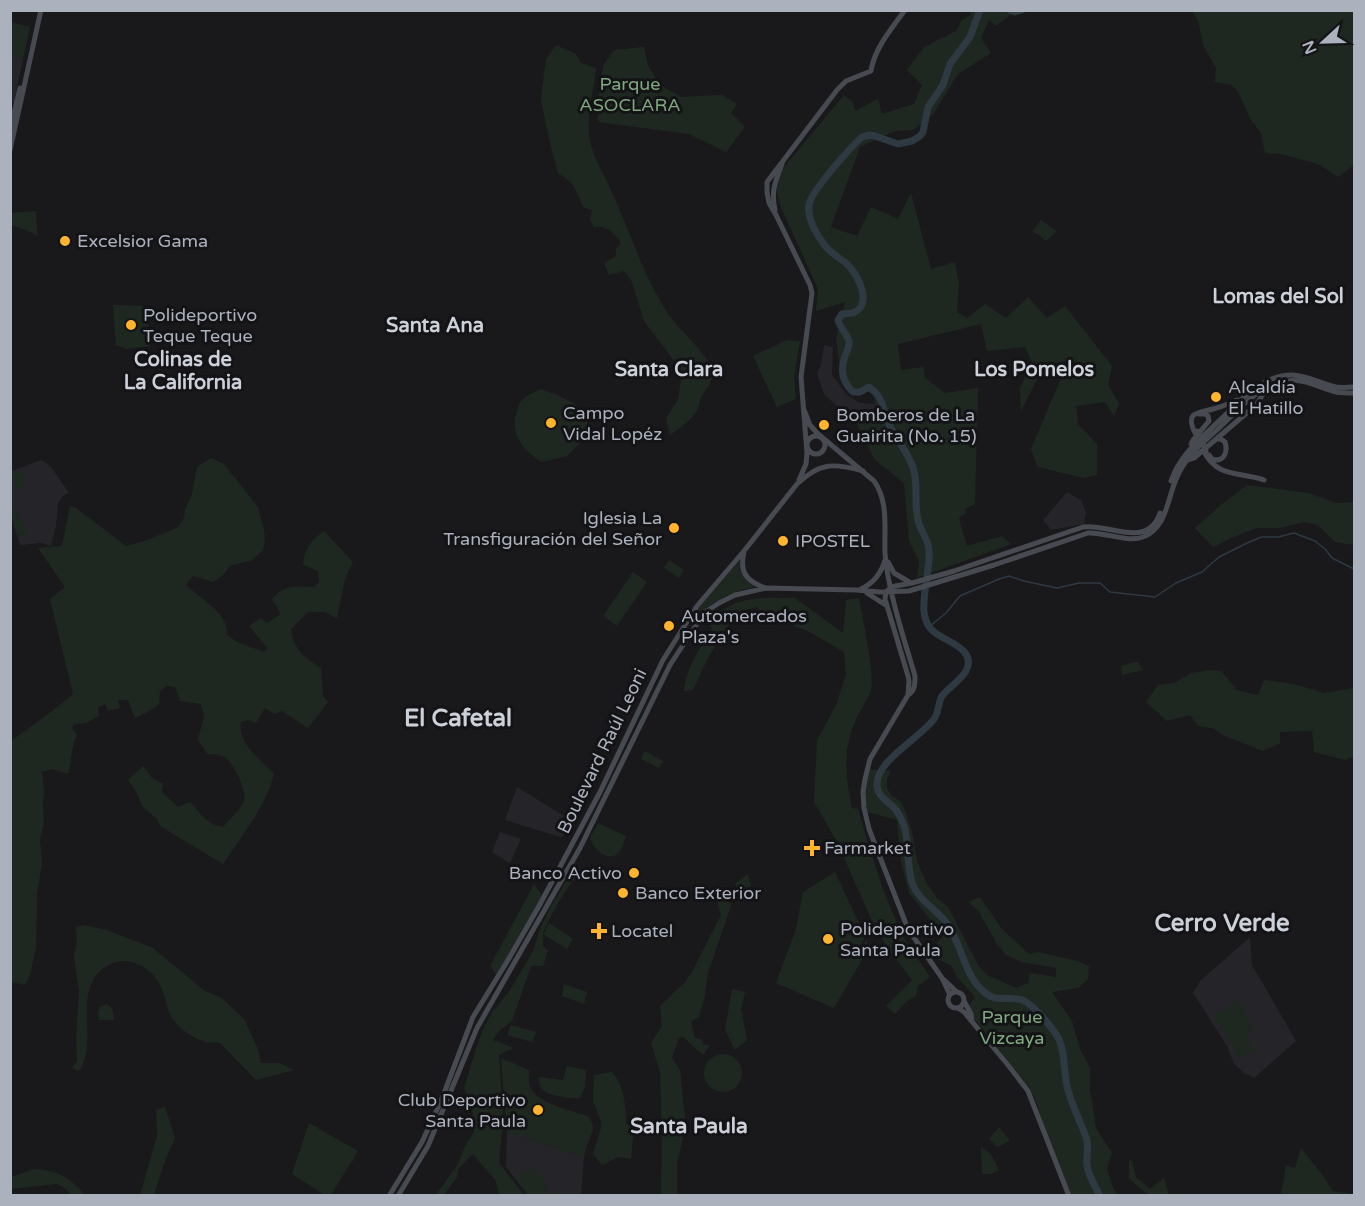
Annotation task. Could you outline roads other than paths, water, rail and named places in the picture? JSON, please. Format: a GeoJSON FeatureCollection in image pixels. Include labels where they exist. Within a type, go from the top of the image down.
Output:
{"type":"FeatureCollection","features":[{"type":"Feature","properties":{"kind":"main road"},"geometry":{"type":"LineString","coordinates":[[10,129],[39,10]]}},
{"type":"Feature","properties":{"kind":"main road"},"geometry":{"type":"LineString","coordinates":[[10,150],[39,10]]}},
{"type":"Feature","properties":{"kind":"main road"},"geometry":{"type":"LineString","coordinates":[[822,438],[824,450],[815,454],[811,452],[808,445],[804,410],[802,368],[812,289],[769,203],[767,182],[837,90],[846,81],[871,71],[881,45],[905,10]]}},
{"type":"Feature","properties":{"kind":"main road"},"geometry":{"type":"LineString","coordinates":[[1190,448],[1242,398],[1261,384],[1282,376],[1307,377],[1336,387],[1354,387]]}},
{"type":"Feature","properties":{"kind":"main road"},"geometry":{"type":"LineString","coordinates":[[908,695],[909,681],[885,598],[889,591],[914,586],[1085,534],[1098,533],[1132,539],[1147,535],[1159,525],[1175,480],[1187,460],[1248,400],[1267,388],[1283,382],[1296,381],[1337,392],[1354,393]]}},
{"type":"Feature","properties":{"kind":"main road"},"geometry":{"type":"LineString","coordinates":[[1187,460],[1194,458],[1256,405],[1267,388]]}},
{"type":"Feature","properties":{"kind":"main road"},"geometry":{"type":"LineString","coordinates":[[1242,398],[1196,413],[1192,416],[1191,422],[1211,464],[1223,472],[1264,480]]}},
{"type":"Feature","properties":{"kind":"main road"},"geometry":{"type":"LineString","coordinates":[[804,410],[810,425],[822,438],[863,471],[878,487],[885,516],[885,556],[889,591],[915,676],[914,689],[908,695],[870,759],[864,778],[864,808],[869,829],[908,928],[942,978],[950,995],[949,1004],[964,1012],[1029,1094],[1069,1196]]}},
{"type":"Feature","properties":{"kind":"main road"},"geometry":{"type":"LineString","coordinates":[[955,574],[1083,527],[1097,526],[1131,534],[1145,530],[1157,520],[1176,470],[1193,440],[1209,423],[1206,414],[1200,414],[1195,419],[1196,432]]}},
{"type":"Feature","properties":{"kind":"main road"},"geometry":{"type":"LineString","coordinates":[[797,484],[806,464],[808,441],[817,436],[822,438]]}},
{"type":"Feature","properties":{"kind":"main road"},"geometry":{"type":"LineString","coordinates":[[1205,452],[1218,461],[1224,458],[1225,442],[1216,439]]}},
{"type":"Feature","properties":{"kind":"main road","name":"Boulevard Raúl Leoni"},"geometry":{"type":"LineString","coordinates":[[389,1196],[422,1142],[441,1101],[473,1017],[534,915],[600,792],[663,660],[697,606],[797,484],[811,472],[826,466],[840,465],[863,471]]}},
{"type":"Feature","properties":{"kind":"main road"},"geometry":{"type":"LineString","coordinates":[[744,551],[742,564],[745,574],[752,582],[766,588]]}},
{"type":"Feature","properties":{"kind":"main road"},"geometry":{"type":"LineString","coordinates":[[885,556],[894,573],[914,586]]}},
{"type":"Feature","properties":{"kind":"main road"},"geometry":{"type":"LineString","coordinates":[[860,590],[878,576],[885,556]]}},
{"type":"Feature","properties":{"kind":"main road"},"geometry":{"type":"LineString","coordinates":[[898,615],[900,599],[914,586]]}},
{"type":"Feature","properties":{"kind":"main road","name":"Boulevard Raúl Leoni"},"geometry":{"type":"LineString","coordinates":[[398,1196],[428,1146],[477,1028],[580,848],[675,656],[698,621],[709,609],[719,603],[741,593],[766,588],[889,591]]}},
{"type":"Feature","properties":{"kind":"main road"},"geometry":{"type":"LineString","coordinates":[[860,590],[871,594],[887,606],[891,619]]}},
{"type":"Feature","properties":{"kind":"main road"},"geometry":{"type":"LineString","coordinates":[[889,591],[909,591]]}},
{"type":"Feature","properties":{"kind":"main road"},"geometry":{"type":"LineString","coordinates":[[942,978],[963,995],[972,1022]]}},
{"type":"Feature","properties":{"kind":"main road"},"geometry":{"type":"LineString","coordinates":[[950,995],[957,992]]}},
{"type":"Feature","properties":{"kind":"main road"},"geometry":{"type":"LineString","coordinates":[[958,1008],[964,1001]]}},
{"type":"Feature","properties":{"kind":"waterway"},"geometry":{"type":"LineString","coordinates":[[980,10],[970,37],[950,64],[943,85],[928,107],[923,132],[920,136],[912,141],[898,144],[870,135],[862,137],[823,180],[811,199],[809,210],[811,222],[819,238],[851,269],[859,281],[863,295],[860,307],[854,313],[842,314],[838,320],[849,342],[843,361],[844,380],[853,392],[860,392],[869,387],[877,394],[887,421],[914,471],[917,514],[929,551],[924,598],[924,612],[928,626],[938,635],[958,646],[967,656],[968,663],[964,675],[942,696],[934,719],[884,766],[879,774],[877,788],[896,810],[903,823],[907,838],[908,862],[916,891],[948,925],[975,982],[991,997],[1026,1002],[1056,1034],[1063,1053],[1069,1093],[1087,1140],[1088,1169],[1100,1196]]}},
{"type":"Feature","properties":{"kind":"waterway"},"geometry":{"type":"LineString","coordinates":[[1010,10],[1015,12],[1022,10]]}},
{"type":"Feature","properties":{"kind":"waterway"},"geometry":{"type":"LineString","coordinates":[[929,627],[946,613],[960,596],[1009,576],[1057,588],[1079,583],[1100,583],[1110,592],[1155,597],[1176,583],[1202,572],[1219,557],[1261,537],[1278,537],[1294,533],[1315,541],[1332,558],[1354,569]]}},
{"type":"Feature","properties":{"kind":"place","name":"Excelsior Gama"},"geometry":{"type":"Point","coordinates":[65,241]}},
{"type":"Feature","properties":{"kind":"place","name":"Polideportivo Teque Teque"},"geometry":{"type":"Point","coordinates":[131,325]}},
{"type":"Feature","properties":{"kind":"place","name":"Alcaldía El Hatillo"},"geometry":{"type":"Point","coordinates":[1216,397]}},
{"type":"Feature","properties":{"kind":"place","name":"Campo Vidal Lopéz"},"geometry":{"type":"Point","coordinates":[551,423]}},
{"type":"Feature","properties":{"kind":"place","name":"Bomberos de La Guairita (No. 15)"},"geometry":{"type":"Point","coordinates":[824,425]}},
{"type":"Feature","properties":{"kind":"place","name":"Iglesia La Transfiguración del Señor"},"geometry":{"type":"Point","coordinates":[674,528]}},
{"type":"Feature","properties":{"kind":"place","name":"IPOSTEL"},"geometry":{"type":"Point","coordinates":[783,541]}},
{"type":"Feature","properties":{"kind":"place","name":"Automercados Plaza's"},"geometry":{"type":"Point","coordinates":[669,626]}},
{"type":"Feature","properties":{"kind":"place","name":"Farmarket"},"geometry":{"type":"Point","coordinates":[812,848]}},
{"type":"Feature","properties":{"kind":"place","name":"Banco Activo"},"geometry":{"type":"Point","coordinates":[634,873]}},
{"type":"Feature","properties":{"kind":"place","name":"Banco Exterior"},"geometry":{"type":"Point","coordinates":[623,893]}},
{"type":"Feature","properties":{"kind":"place","name":"Locatel"},"geometry":{"type":"Point","coordinates":[599,931]}},
{"type":"Feature","properties":{"kind":"place","name":"Polideportivo Santa Paula"},"geometry":{"type":"Point","coordinates":[828,939]}},
{"type":"Feature","properties":{"kind":"place","name":"Club Deportivo Santa Paula"},"geometry":{"type":"Point","coordinates":[538,1110]}},
{"type":"Feature","properties":{"kind":"district","name":"Lomas del Sol"},"geometry":{"type":"Point","coordinates":[1278,297]}},
{"type":"Feature","properties":{"kind":"district","name":"Santa Ana"},"geometry":{"type":"Point","coordinates":[435,326]}},
{"type":"Feature","properties":{"kind":"district","name":"Santa Clara"},"geometry":{"type":"Point","coordinates":[669,370]}},
{"type":"Feature","properties":{"kind":"district","name":"Los Pomelos"},"geometry":{"type":"Point","coordinates":[1034,370]}},
{"type":"Feature","properties":{"kind":"district","name":"Colinas de La California"},"geometry":{"type":"Point","coordinates":[183,372]}},
{"type":"Feature","properties":{"kind":"district","name":"El Cafetal"},"geometry":{"type":"Point","coordinates":[458,718]}},
{"type":"Feature","properties":{"kind":"district","name":"Cerro Verde"},"geometry":{"type":"Point","coordinates":[1222,923]}},
{"type":"Feature","properties":{"kind":"district","name":"Santa Paula"},"geometry":{"type":"Point","coordinates":[689,1126]}},
{"type":"Feature","properties":{"kind":"park label","name":"Parque ASOCLARA"},"geometry":{"type":"Point","coordinates":[630,94]}},
{"type":"Feature","properties":{"kind":"park label","name":"Parque Vizcaya"},"geometry":{"type":"Point","coordinates":[1012,1027]}}]}
